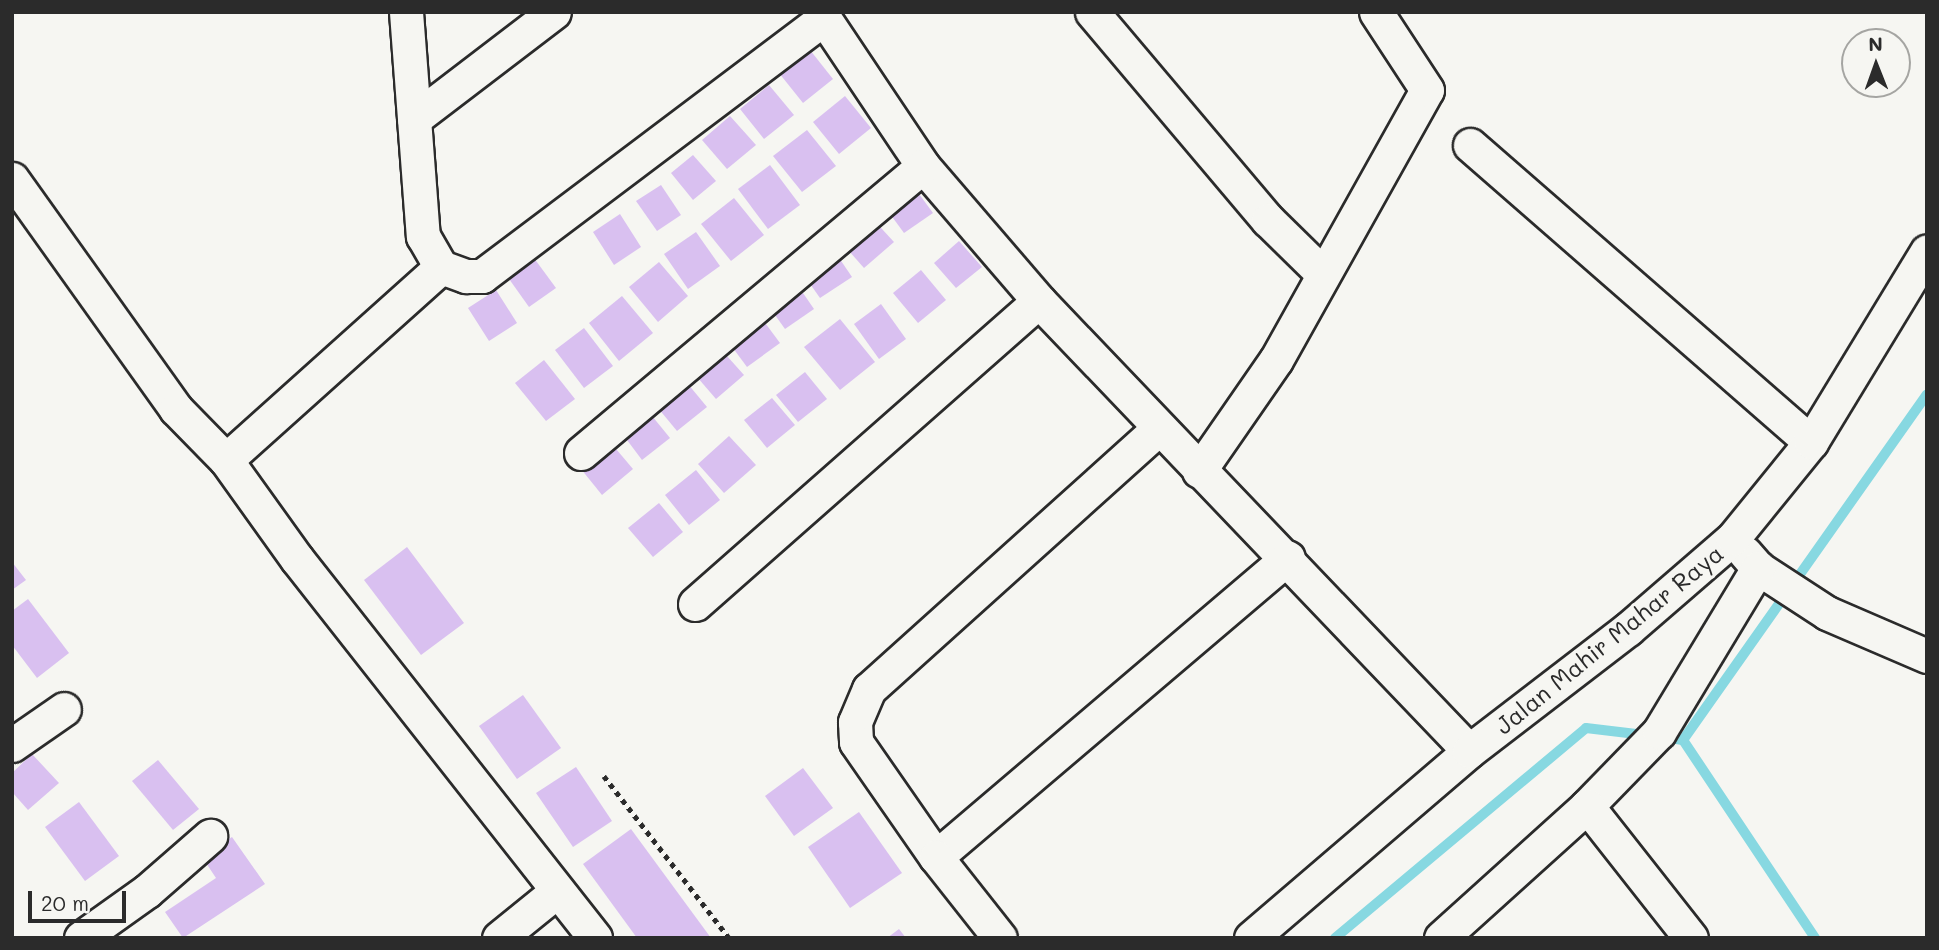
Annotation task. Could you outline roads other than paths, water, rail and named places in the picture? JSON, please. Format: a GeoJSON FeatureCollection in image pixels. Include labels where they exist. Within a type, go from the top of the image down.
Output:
{"type":"FeatureCollection","features":[{"type":"Feature","properties":{"kind":"street"},"geometry":{"type":"LineString","coordinates":[[406,12],[423,236],[441,267],[451,273],[482,276],[824,15],[923,166],[1038,301],[1158,429],[1288,558],[1469,751]]}},
{"type":"Feature","properties":{"kind":"street"},"geometry":{"type":"LineString","coordinates":[[414,119],[554,12]]}},
{"type":"Feature","properties":{"kind":"street"},"geometry":{"type":"LineString","coordinates":[[1092,12],[1268,219],[1323,274]]}},
{"type":"Feature","properties":{"kind":"street"},"geometry":{"type":"LineString","coordinates":[[1199,471],[1276,360],[1427,90],[1376,12]]}},
{"type":"Feature","properties":{"kind":"street"},"geometry":{"type":"LineString","coordinates":[[1470,145],[1811,442]]}},
{"type":"Feature","properties":{"kind":"street"},"geometry":{"type":"LineString","coordinates":[[581,453],[923,166]]}},
{"type":"Feature","properties":{"kind":"street"},"geometry":{"type":"LineString","coordinates":[[12,179],[125,343],[176,409],[226,460],[297,559],[595,938]]}},
{"type":"Feature","properties":{"kind":"street","name":"Jalan Mahir Mahar Raya"},"geometry":{"type":"LineString","coordinates":[[1251,938],[1469,751],[1628,629],[1733,538],[1811,442],[1927,251]]}},
{"type":"Feature","properties":{"kind":"street"},"geometry":{"type":"LineString","coordinates":[[226,460],[441,267]]}},
{"type":"Feature","properties":{"kind":"street"},"geometry":{"type":"LineString","coordinates":[[695,604],[1038,301]]}},
{"type":"Feature","properties":{"kind":"street"},"geometry":{"type":"LineString","coordinates":[[1000,938],[936,858],[856,742],[853,730],[860,707],[869,689],[1158,429]]}},
{"type":"Feature","properties":{"kind":"street"},"geometry":{"type":"LineString","coordinates":[[1733,538],[1758,568],[1827,613],[1927,656]]}},
{"type":"Feature","properties":{"kind":"street"},"geometry":{"type":"LineString","coordinates":[[936,858],[1288,558]]}},
{"type":"Feature","properties":{"kind":"street"},"geometry":{"type":"LineString","coordinates":[[1441,938],[1587,806],[1659,732],[1758,568]]}},
{"type":"Feature","properties":{"kind":"street"},"geometry":{"type":"LineString","coordinates":[[12,745],[64,709]]}},
{"type":"Feature","properties":{"kind":"street"},"geometry":{"type":"LineString","coordinates":[[1587,806],[1691,938]]}},
{"type":"Feature","properties":{"kind":"street"},"geometry":{"type":"LineString","coordinates":[[81,938],[147,891],[210,836]]}},
{"type":"Feature","properties":{"kind":"street"},"geometry":{"type":"LineString","coordinates":[[499,938],[557,891]]}},
{"type":"Feature","properties":{"kind":"waterway"},"geometry":{"type":"LineString","coordinates":[[1683,740],[1927,394]]}},
{"type":"Feature","properties":{"kind":"waterway"},"geometry":{"type":"LineString","coordinates":[[1335,938],[1586,728],[1645,735]]}},
{"type":"Feature","properties":{"kind":"waterway"},"geometry":{"type":"LineString","coordinates":[[1663,737],[1683,740],[1815,938]]}}]}
